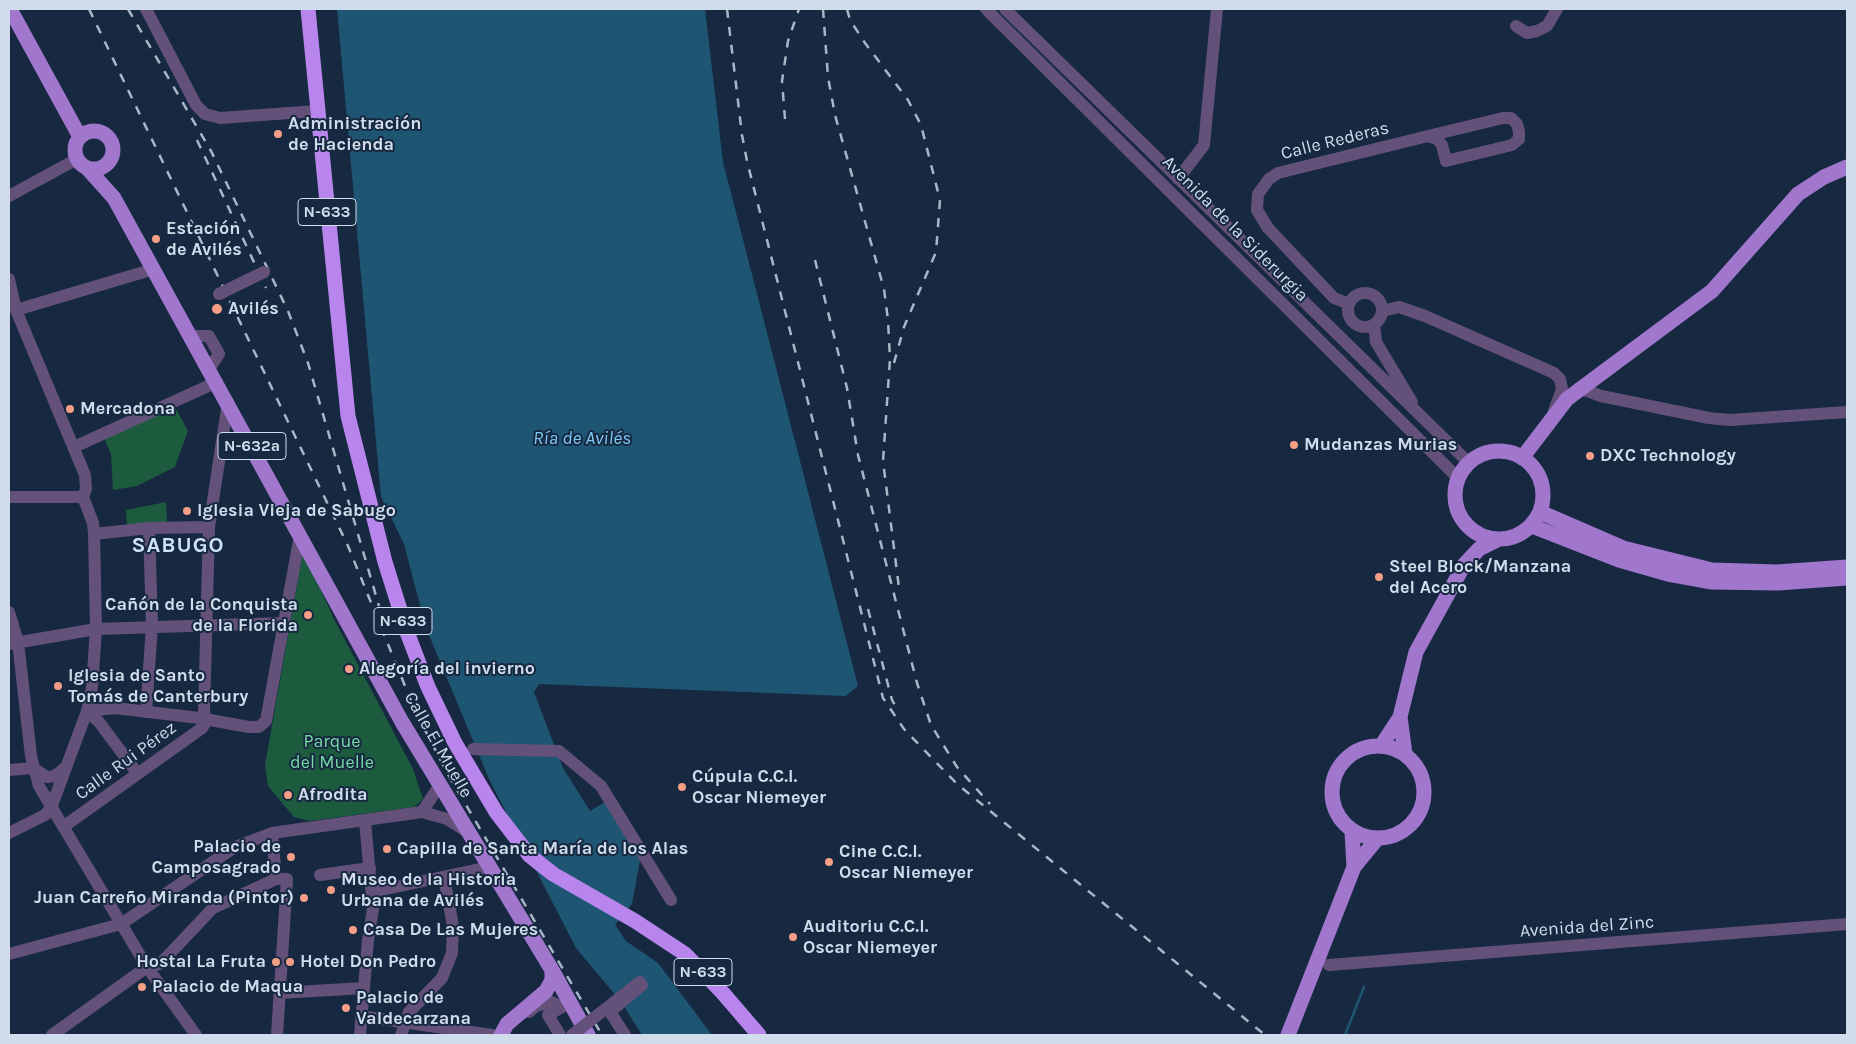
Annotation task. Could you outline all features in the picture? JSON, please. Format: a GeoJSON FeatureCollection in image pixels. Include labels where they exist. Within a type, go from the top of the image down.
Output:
{"type":"FeatureCollection","features":[{"type":"Feature","properties":{"kind":"highway","name":"N-633"},"geometry":{"type":"LineString","coordinates":[[308,9],[348,416],[385,562],[406,632],[424,677],[455,743],[496,812],[530,855],[553,874],[636,921],[685,954],[722,992],[759,1035]]}},
{"type":"Feature","properties":{"kind":"main road","name":"N-632a"},"geometry":{"type":"LineString","coordinates":[[10,9],[66,112],[87,134],[100,132],[111,141],[113,147],[111,160],[114,198]]}},
{"type":"Feature","properties":{"kind":"main road"},"geometry":{"type":"LineString","coordinates":[[87,134],[75,149],[82,163],[101,168],[111,160]]}},
{"type":"Feature","properties":{"kind":"main road","name":"N-632a"},"geometry":{"type":"LineString","coordinates":[[82,163],[114,198],[300,534]]}},
{"type":"Feature","properties":{"kind":"main road"},"geometry":{"type":"LineString","coordinates":[[1522,458],[1567,399],[1579,388],[1712,291],[1798,194],[1824,177],[1847,167]]}},
{"type":"Feature","properties":{"kind":"main road"},"geometry":{"type":"LineString","coordinates":[[1381,746],[1400,717],[1416,652],[1464,565],[1479,549],[1498,539],[1516,536],[1532,526],[1540,512],[1543,494],[1539,476],[1532,466],[1522,458],[1508,452],[1493,451],[1468,462],[1457,477],[1454,496],[1456,509],[1468,527],[1480,536],[1498,539]]}},
{"type":"Feature","properties":{"kind":"main road"},"geometry":{"type":"LineString","coordinates":[[1540,512],[1623,548],[1712,570],[1777,572],[1847,567]]}},
{"type":"Feature","properties":{"kind":"main road"},"geometry":{"type":"LineString","coordinates":[[1532,526],[1619,560],[1668,574],[1712,582],[1778,583],[1847,578]]}},
{"type":"Feature","properties":{"kind":"main road"},"geometry":{"type":"LineString","coordinates":[[1464,565],[1470,541],[1468,527]]}},
{"type":"Feature","properties":{"kind":"main road","name":"Calle El Muelle"},"geometry":{"type":"LineString","coordinates":[[300,534],[439,786],[552,970],[588,1035]]}},
{"type":"Feature","properties":{"kind":"main road"},"geometry":{"type":"LineString","coordinates":[[1400,717],[1405,754]]}},
{"type":"Feature","properties":{"kind":"main road"},"geometry":{"type":"LineString","coordinates":[[1381,746],[1392,748],[1405,754],[1415,764],[1422,777],[1424,800],[1420,813],[1411,825],[1398,834],[1377,839],[1352,831],[1341,820],[1334,806],[1331,793],[1333,780],[1338,768],[1358,750],[1381,746]]}},
{"type":"Feature","properties":{"kind":"main road"},"geometry":{"type":"LineString","coordinates":[[1352,831],[1354,867]]}},
{"type":"Feature","properties":{"kind":"main road"},"geometry":{"type":"LineString","coordinates":[[1288,1035],[1354,867],[1377,839]]}},
{"type":"Feature","properties":{"kind":"main road"},"geometry":{"type":"LineString","coordinates":[[501,1035],[507,1024],[539,998],[550,986],[552,970]]}},
{"type":"Feature","properties":{"kind":"main road"},"geometry":{"type":"LineString","coordinates":[[539,998],[557,999],[564,1002],[577,1016]]}},
{"type":"Feature","properties":{"kind":"street"},"geometry":{"type":"LineString","coordinates":[[146,9],[196,105],[205,114],[220,118],[317,111]]}},
{"type":"Feature","properties":{"kind":"street","name":"Avenida de la Siderurgia"},"geometry":{"type":"LineString","coordinates":[[986,9],[1252,271],[1457,477]]}},
{"type":"Feature","properties":{"kind":"street","name":"Avenida de la Siderurgia"},"geometry":{"type":"LineString","coordinates":[[1005,9],[1468,462]]}},
{"type":"Feature","properties":{"kind":"street"},"geometry":{"type":"LineString","coordinates":[[1178,179],[1204,145],[1218,9]]}},
{"type":"Feature","properties":{"kind":"street"},"geometry":{"type":"LineString","coordinates":[[1516,26],[1527,32],[1537,31],[1547,26],[1557,9]]}},
{"type":"Feature","properties":{"kind":"street","name":"Calle Rederas"},"geometry":{"type":"LineString","coordinates":[[1349,304],[1334,298],[1268,228],[1257,210],[1258,194],[1268,179],[1278,173],[1428,136],[1503,118],[1511,118],[1517,124],[1519,132],[1518,139],[1512,145],[1446,161],[1442,145],[1437,139],[1428,136]]}},
{"type":"Feature","properties":{"kind":"street"},"geometry":{"type":"LineString","coordinates":[[9,196],[82,163]]}},
{"type":"Feature","properties":{"kind":"street"},"geometry":{"type":"LineString","coordinates":[[16,310],[154,269]]}},
{"type":"Feature","properties":{"kind":"street"},"geometry":{"type":"LineString","coordinates":[[219,294],[264,272]]}},
{"type":"Feature","properties":{"kind":"street"},"geometry":{"type":"LineString","coordinates":[[9,279],[16,310],[85,475],[86,490],[83,497],[86,508],[94,523],[96,629],[92,688],[87,711],[51,808],[45,814],[9,833]]}},
{"type":"Feature","properties":{"kind":"street"},"geometry":{"type":"LineString","coordinates":[[1360,293],[1369,293],[1376,296],[1381,303],[1382,311],[1380,318],[1374,324],[1366,327],[1358,325],[1352,320],[1348,312],[1349,304],[1353,297],[1360,293]]}},
{"type":"Feature","properties":{"kind":"street"},"geometry":{"type":"LineString","coordinates":[[1382,311],[1399,307],[1425,316],[1554,373],[1560,379],[1562,388],[1548,425]]}},
{"type":"Feature","properties":{"kind":"street"},"geometry":{"type":"LineString","coordinates":[[1374,324],[1376,342],[1404,385],[1418,413]]}},
{"type":"Feature","properties":{"kind":"street"},"geometry":{"type":"LineString","coordinates":[[74,447],[213,375]]}},
{"type":"Feature","properties":{"kind":"street"},"geometry":{"type":"LineString","coordinates":[[1579,388],[1601,396],[1709,418],[1730,420],[1847,412]]}},
{"type":"Feature","properties":{"kind":"street"},"geometry":{"type":"LineString","coordinates":[[207,720],[204,713],[208,624],[209,527],[228,402]]}},
{"type":"Feature","properties":{"kind":"street"},"geometry":{"type":"LineString","coordinates":[[9,497],[83,497]]}},
{"type":"Feature","properties":{"kind":"street"},"geometry":{"type":"LineString","coordinates":[[94,534],[149,528],[209,527]]}},
{"type":"Feature","properties":{"kind":"street"},"geometry":{"type":"LineString","coordinates":[[146,712],[152,626],[149,528]]}},
{"type":"Feature","properties":{"kind":"street"},"geometry":{"type":"LineString","coordinates":[[87,711],[116,708],[249,727],[259,727],[266,722],[300,534]]}},
{"type":"Feature","properties":{"kind":"street"},"geometry":{"type":"LineString","coordinates":[[9,612],[33,768],[51,808],[147,967],[196,1035]]}},
{"type":"Feature","properties":{"kind":"street"},"geometry":{"type":"LineString","coordinates":[[13,643],[96,629],[284,623]]}},
{"type":"Feature","properties":{"kind":"street"},"geometry":{"type":"LineString","coordinates":[[87,711],[99,722],[137,773]]}},
{"type":"Feature","properties":{"kind":"street","name":"Calle Rui Pérez"},"geometry":{"type":"LineString","coordinates":[[63,827],[202,728],[207,720]]}},
{"type":"Feature","properties":{"kind":"street"},"geometry":{"type":"LineString","coordinates":[[473,749],[559,751],[601,786],[671,900]]}},
{"type":"Feature","properties":{"kind":"street"},"geometry":{"type":"LineString","coordinates":[[9,770],[33,768],[47,777],[55,776],[66,767]]}},
{"type":"Feature","properties":{"kind":"street"},"geometry":{"type":"LineString","coordinates":[[422,812],[439,786]]}},
{"type":"Feature","properties":{"kind":"street"},"geometry":{"type":"LineString","coordinates":[[9,954],[122,924],[235,848],[272,833],[422,812],[448,819],[469,834]]}},
{"type":"Feature","properties":{"kind":"street"},"geometry":{"type":"LineString","coordinates":[[360,1035],[374,909],[365,821]]}},
{"type":"Feature","properties":{"kind":"street"},"geometry":{"type":"LineString","coordinates":[[272,833],[282,879],[277,1035]]}},
{"type":"Feature","properties":{"kind":"street"},"geometry":{"type":"LineString","coordinates":[[372,892],[489,867]]}},
{"type":"Feature","properties":{"kind":"street"},"geometry":{"type":"LineString","coordinates":[[320,875],[370,868]]}},
{"type":"Feature","properties":{"kind":"street"},"geometry":{"type":"LineString","coordinates":[[403,1029],[409,1012],[442,978],[452,953],[453,926],[444,877]]}},
{"type":"Feature","properties":{"kind":"street"},"geometry":{"type":"LineString","coordinates":[[52,1035],[147,967],[160,964],[213,908],[282,879]]}},
{"type":"Feature","properties":{"kind":"street","name":"Avenida del Zinc"},"geometry":{"type":"LineString","coordinates":[[1329,965],[1847,924]]}},
{"type":"Feature","properties":{"kind":"street"},"geometry":{"type":"LineString","coordinates":[[572,1035],[640,982],[642,985],[608,1005],[626,1035]]}},
{"type":"Feature","properties":{"kind":"street"},"geometry":{"type":"LineString","coordinates":[[279,993],[364,988]]}},
{"type":"Feature","properties":{"kind":"street"},"geometry":{"type":"LineString","coordinates":[[508,1035],[512,1027],[536,1006],[552,1002],[562,1007],[548,1015],[560,1035]]}},
{"type":"Feature","properties":{"kind":"street"},"geometry":{"type":"LineString","coordinates":[[361,1016],[403,1029],[501,1035]]}},
{"type":"Feature","properties":{"kind":"street"},"geometry":{"type":"LineString","coordinates":[[621,1020],[619,1021],[626,1035]]}},
{"type":"Feature","properties":{"kind":"green space"},"geometry":{"type":"Polygon","coordinates":[[[175,407],[188,431],[175,467],[137,486],[113,490],[111,454],[104,438],[175,407]]]}},
{"type":"Feature","properties":{"kind":"green space"},"geometry":{"type":"Polygon","coordinates":[[[166,502],[167,522],[127,526],[126,510],[166,502]]]}},
{"type":"Feature","properties":{"kind":"green space","name":"Parque del Muelle"},"geometry":{"type":"Polygon","coordinates":[[[303,551],[335,621],[413,769],[423,799],[414,807],[310,821],[294,817],[268,786],[265,765],[303,551]]]}},
{"type":"Feature","properties":{"kind":"water","name":"Ría de Avilés"},"geometry":{"type":"Polygon","coordinates":[[[337,9],[705,9],[723,162],[858,686],[846,696],[539,684],[534,692],[563,768],[590,811],[605,802],[640,860],[632,904],[615,925],[626,941],[658,963],[712,1035],[642,1035],[622,1003],[576,948],[489,779],[426,628],[404,544],[381,497],[337,9]]]}},
{"type":"Feature","properties":{"kind":"waterway"},"geometry":{"type":"LineString","coordinates":[[1345,1035],[1364,987]]}},
{"type":"Feature","properties":{"kind":"railway"},"geometry":{"type":"LineString","coordinates":[[89,9],[348,546],[416,713],[450,778],[602,1035]]}},
{"type":"Feature","properties":{"kind":"railway"},"geometry":{"type":"LineString","coordinates":[[128,9],[211,151],[288,311],[308,363],[379,606]]}},
{"type":"Feature","properties":{"kind":"railway"},"geometry":{"type":"LineString","coordinates":[[727,9],[742,135],[747,161],[883,698],[904,729],[957,784],[1265,1035]]}},
{"type":"Feature","properties":{"kind":"railway"},"geometry":{"type":"LineString","coordinates":[[785,119],[782,81],[788,41],[799,9]]}},
{"type":"Feature","properties":{"kind":"railway"},"geometry":{"type":"LineString","coordinates":[[823,9],[828,77],[835,115],[884,289],[890,359],[883,461],[899,588]]}},
{"type":"Feature","properties":{"kind":"railway"},"geometry":{"type":"LineString","coordinates":[[847,9],[850,20],[908,100],[921,125],[940,200],[936,252],[904,327],[894,363]]}},
{"type":"Feature","properties":{"kind":"railway"},"geometry":{"type":"LineString","coordinates":[[197,140],[266,288]]}},
{"type":"Feature","properties":{"kind":"railway"},"geometry":{"type":"LineString","coordinates":[[815,260],[847,388],[858,455],[917,683],[931,725],[957,767],[990,804]]}},
{"type":"Feature","properties":{"kind":"railway"},"geometry":{"type":"LineString","coordinates":[[868,609],[892,700],[896,707]]}},
{"type":"Feature","properties":{"kind":"place","name":"Administración de Hacienda"},"geometry":{"type":"Point","coordinates":[278,134]}},
{"type":"Feature","properties":{"kind":"place","name":"Estación de Avilés"},"geometry":{"type":"Point","coordinates":[156,239]}},
{"type":"Feature","properties":{"kind":"place","name":"Avilés"},"geometry":{"type":"Point","coordinates":[217,309]}},
{"type":"Feature","properties":{"kind":"place","name":"Mercadona"},"geometry":{"type":"Point","coordinates":[70,409]}},
{"type":"Feature","properties":{"kind":"place","name":"Mudanzas Murias"},"geometry":{"type":"Point","coordinates":[1294,445]}},
{"type":"Feature","properties":{"kind":"place","name":"DXC Technology"},"geometry":{"type":"Point","coordinates":[1590,456]}},
{"type":"Feature","properties":{"kind":"place","name":"Iglesia Vieja de Sabugo"},"geometry":{"type":"Point","coordinates":[187,511]}},
{"type":"Feature","properties":{"kind":"place","name":"Steel Block/Manzana del Acero"},"geometry":{"type":"Point","coordinates":[1379,577]}},
{"type":"Feature","properties":{"kind":"place","name":"Cañón de la Conquista de la Florida"},"geometry":{"type":"Point","coordinates":[308,615]}},
{"type":"Feature","properties":{"kind":"place","name":"Alegoría del invierno"},"geometry":{"type":"Point","coordinates":[349,669]}},
{"type":"Feature","properties":{"kind":"place","name":"Iglesia de Santo Tomás de Canterbury"},"geometry":{"type":"Point","coordinates":[58,686]}},
{"type":"Feature","properties":{"kind":"place","name":"Cúpula C.C.I. Oscar Niemeyer"},"geometry":{"type":"Point","coordinates":[682,787]}},
{"type":"Feature","properties":{"kind":"place","name":"Afrodita"},"geometry":{"type":"Point","coordinates":[288,795]}},
{"type":"Feature","properties":{"kind":"place","name":"Capilla de Santa María de los Alas"},"geometry":{"type":"Point","coordinates":[387,849]}},
{"type":"Feature","properties":{"kind":"place","name":"Palacio de Camposagrado"},"geometry":{"type":"Point","coordinates":[291,857]}},
{"type":"Feature","properties":{"kind":"place","name":"Cine C.C.I. Oscar Niemeyer"},"geometry":{"type":"Point","coordinates":[829,862]}},
{"type":"Feature","properties":{"kind":"place","name":"Museo de la Historia Urbana de Avilés"},"geometry":{"type":"Point","coordinates":[331,890]}},
{"type":"Feature","properties":{"kind":"place","name":"Juan Carreño Miranda (Pintor)"},"geometry":{"type":"Point","coordinates":[304,898]}},
{"type":"Feature","properties":{"kind":"place","name":"Casa De Las Mujeres"},"geometry":{"type":"Point","coordinates":[353,930]}},
{"type":"Feature","properties":{"kind":"place","name":"Auditoriu C.C.I. Oscar Niemeyer"},"geometry":{"type":"Point","coordinates":[793,937]}},
{"type":"Feature","properties":{"kind":"place","name":"Hostal La Fruta"},"geometry":{"type":"Point","coordinates":[276,962]}},
{"type":"Feature","properties":{"kind":"place","name":"Hotel Don Pedro"},"geometry":{"type":"Point","coordinates":[290,962]}},
{"type":"Feature","properties":{"kind":"place","name":"Palacio de Maqua"},"geometry":{"type":"Point","coordinates":[142,987]}},
{"type":"Feature","properties":{"kind":"place","name":"Palacio de Valdecarzana"},"geometry":{"type":"Point","coordinates":[346,1008]}},
{"type":"Feature","properties":{"kind":"district","name":"SABUGO"},"geometry":{"type":"Point","coordinates":[178,546]}}]}
